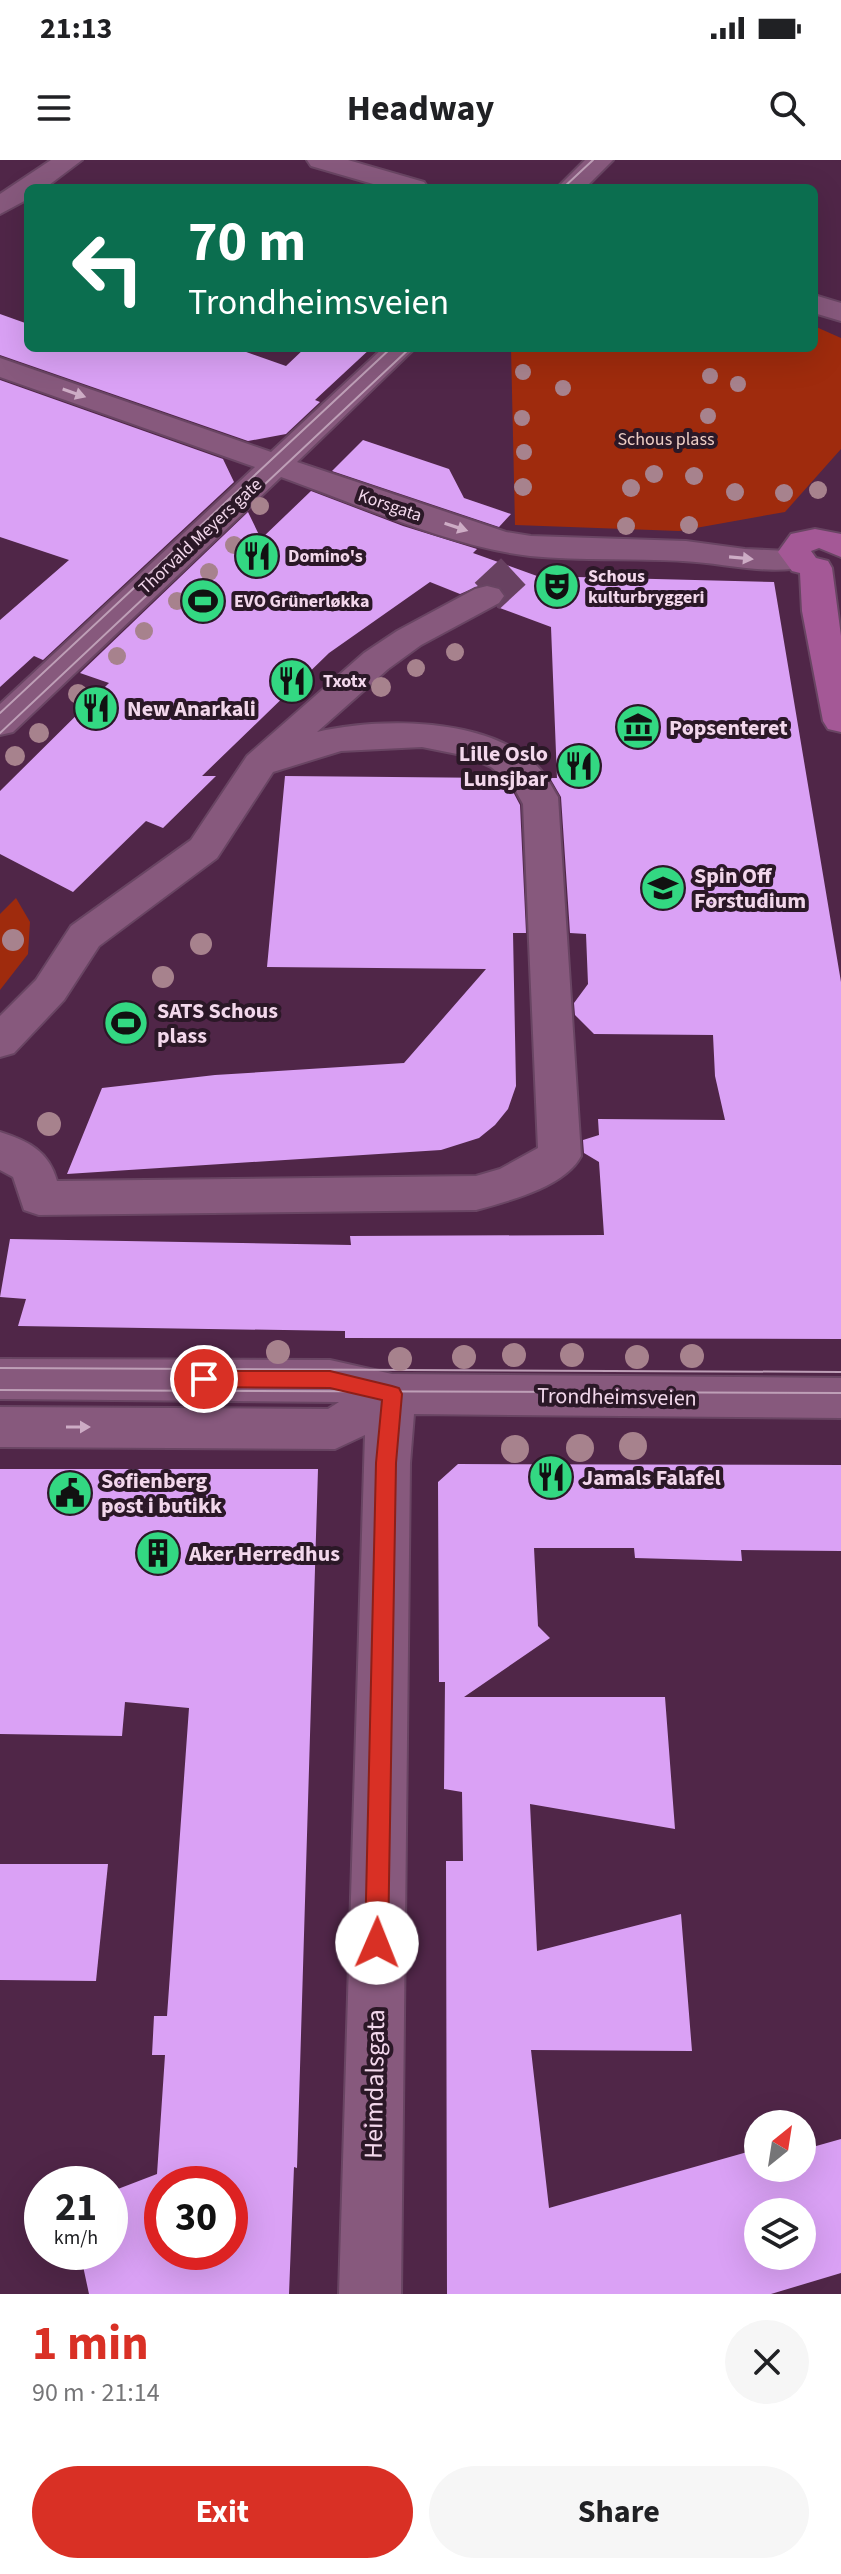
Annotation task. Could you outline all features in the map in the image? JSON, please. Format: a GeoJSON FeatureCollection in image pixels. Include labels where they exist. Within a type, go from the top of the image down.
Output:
{"type":"FeatureCollection","features":[{"type":"Feature","properties":{"kind":"main road"},"geometry":{"type":"LineString","coordinates":[[828,551],[819,611],[841,721]]}},
{"type":"Feature","properties":{"kind":"street"},"geometry":{"type":"LineString","coordinates":[[30,184],[69,160]]}},
{"type":"Feature","properties":{"kind":"street"},"geometry":{"type":"LineString","coordinates":[[320,160],[401,184]]}},
{"type":"Feature","properties":{"kind":"street"},"geometry":{"type":"LineString","coordinates":[[574,184],[600,160]]}},
{"type":"Feature","properties":{"kind":"street"},"geometry":{"type":"LineString","coordinates":[[3,201],[24,188]]}},
{"type":"Feature","properties":{"kind":"street"},"geometry":{"type":"LineString","coordinates":[[818,305],[841,312]]}},
{"type":"Feature","properties":{"kind":"street","name":"Thorvald Meyers gate"},"geometry":{"type":"LineString","coordinates":[[0,724],[396,352]]}},
{"type":"Feature","properties":{"kind":"street","name":"Korsgata"},"geometry":{"type":"LineString","coordinates":[[0,367],[475,534],[524,557],[686,551],[745,559],[828,551]]}},
{"type":"Feature","properties":{"kind":"street"},"geometry":{"type":"LineString","coordinates":[[0,1042],[50,990],[85,936],[204,849],[260,764],[376,661],[409,638],[487,596]]}},
{"type":"Feature","properties":{"kind":"street"},"geometry":{"type":"LineString","coordinates":[[0,1149],[32,1168],[39,1198],[476,1193],[513,1182],[560,1156],[548,993],[541,798],[516,767],[487,750],[452,740],[412,735],[339,739],[260,764]]}},
{"type":"Feature","properties":{"kind":"street","name":"Trondheimsveien"},"geometry":{"type":"LineString","coordinates":[[0,1379],[330,1380],[392,1394],[841,1398]]}},
{"type":"Feature","properties":{"kind":"street"},"geometry":{"type":"LineString","coordinates":[[0,1427],[335,1429],[392,1394]]}},
{"type":"Feature","properties":{"kind":"street","name":"Heimdalsgata"},"geometry":{"type":"LineString","coordinates":[[370,2294],[386,1463],[392,1394]]}},
{"type":"Feature","properties":{"kind":"green space","name":"Schous plass"},"geometry":{"type":"Polygon","coordinates":[[[818,328],[841,338],[841,449],[785,512],[679,531],[515,525],[511,352],[818,352],[818,328]]]}},
{"type":"Feature","properties":{"kind":"green space"},"geometry":{"type":"Polygon","coordinates":[[[16,898],[30,922],[28,954],[0,990],[0,914],[16,898]]]}},
{"type":"Feature","properties":{"kind":"building"},"geometry":{"type":"Polygon","coordinates":[[[0,314],[24,323],[24,352],[246,352],[286,366],[301,352],[367,352],[315,400],[320,402],[286,434],[248,441],[0,355],[0,314]]]}},
{"type":"Feature","properties":{"kind":"building"},"geometry":{"type":"Polygon","coordinates":[[[0,380],[223,459],[234,482],[43,660],[34,656],[0,687],[0,620],[69,560],[0,537],[0,380]]]}},
{"type":"Feature","properties":{"kind":"building"},"geometry":{"type":"Polygon","coordinates":[[[363,440],[449,469],[464,498],[511,514],[499,527],[332,471],[363,440]]]}},
{"type":"Feature","properties":{"kind":"building"},"geometry":{"type":"Polygon","coordinates":[[[311,491],[403,526],[477,549],[473,553],[537,576],[774,582],[841,982],[841,1339],[345,1338],[345,1331],[18,1326],[26,1299],[0,1297],[10,1239],[351,1245],[350,1236],[604,1235],[599,1162],[584,1153],[583,1140],[599,1135],[598,1119],[725,1120],[715,1076],[713,1035],[594,1034],[575,1015],[574,1003],[588,984],[586,934],[570,933],[561,797],[550,778],[557,778],[551,627],[497,607],[507,596],[500,586],[486,583],[460,594],[430,582],[329,653],[202,776],[216,776],[163,828],[146,821],[73,892],[0,854],[0,791],[109,683],[80,673],[248,512],[261,539],[311,491]]]}},
{"type":"Feature","properties":{"kind":"building"},"geometry":{"type":"Polygon","coordinates":[[[285,776],[500,778],[510,786],[520,805],[526,933],[513,933],[516,1086],[508,1109],[479,1138],[441,1150],[67,1174],[102,1088],[215,1075],[404,1063],[486,969],[267,967],[285,776]]]}},
{"type":"Feature","properties":{"kind":"building"},"geometry":{"type":"Polygon","coordinates":[[[458,1464],[841,1465],[841,1551],[741,1550],[742,1561],[635,1558],[634,1548],[534,1548],[538,1626],[550,1638],[464,1697],[665,1697],[675,1829],[530,1804],[537,1951],[681,1914],[692,2051],[531,2050],[549,2208],[744,2153],[744,2182],[816,2182],[816,2146],[841,2139],[841,2273],[771,2294],[447,2294],[446,1861],[463,1861],[462,1792],[444,1789],[445,1682],[439,1682],[438,1482],[458,1464]]]}},
{"type":"Feature","properties":{"kind":"building"},"geometry":{"type":"Polygon","coordinates":[[[0,1469],[318,1469],[297,2168],[294,2167],[289,2294],[89,2294],[84,2270],[128,2270],[128,2185],[144,2179],[144,2270],[248,2270],[248,2166],[158,2166],[165,2055],[152,2055],[154,2016],[167,2016],[189,1708],[125,1702],[122,1736],[0,1734],[0,1469]]]}},
{"type":"Feature","properties":{"kind":"building"},"geometry":{"type":"Polygon","coordinates":[[[0,1864],[108,1864],[96,1981],[0,1980],[0,1864]]]}},
{"type":"Feature","properties":{"kind":"tunnel"},"geometry":{"type":"LineString","coordinates":[[487,596],[516,569]]}},
{"type":"Feature","properties":{"kind":"tram line"},"geometry":{"type":"LineString","coordinates":[[567,184],[593,160]]}},
{"type":"Feature","properties":{"kind":"tram line"},"geometry":{"type":"LineString","coordinates":[[0,713],[387,352]]}},
{"type":"Feature","properties":{"kind":"tram line"},"geometry":{"type":"LineString","coordinates":[[0,733],[406,352]]}},
{"type":"Feature","properties":{"kind":"tram line"},"geometry":{"type":"LineString","coordinates":[[0,1368],[841,1372]]}},
{"type":"Feature","properties":{"kind":"tram line"},"geometry":{"type":"LineString","coordinates":[[0,1390],[841,1393]]}},
{"type":"Feature","properties":{"kind":"place","name":"Domino's"},"geometry":{"type":"Point","coordinates":[257,556]}},
{"type":"Feature","properties":{"kind":"place","name":"Schous kulturbryggeri"},"geometry":{"type":"Point","coordinates":[557,586]}},
{"type":"Feature","properties":{"kind":"place","name":"EVO Grünerløkka"},"geometry":{"type":"Point","coordinates":[203,601]}},
{"type":"Feature","properties":{"kind":"place","name":"Txotx"},"geometry":{"type":"Point","coordinates":[292,681]}},
{"type":"Feature","properties":{"kind":"place","name":"New Anarkali"},"geometry":{"type":"Point","coordinates":[96,708]}},
{"type":"Feature","properties":{"kind":"place","name":"Popsenteret"},"geometry":{"type":"Point","coordinates":[638,727]}},
{"type":"Feature","properties":{"kind":"place","name":"Lille Oslo Lunsjbar"},"geometry":{"type":"Point","coordinates":[579,766]}},
{"type":"Feature","properties":{"kind":"place","name":"Spin Off Forstudium"},"geometry":{"type":"Point","coordinates":[663,888]}},
{"type":"Feature","properties":{"kind":"place","name":"SATS Schous plass"},"geometry":{"type":"Point","coordinates":[126,1023]}},
{"type":"Feature","properties":{"kind":"place","name":"Jamals Falafel"},"geometry":{"type":"Point","coordinates":[551,1477]}},
{"type":"Feature","properties":{"kind":"place","name":"Sofienberg post i butikk"},"geometry":{"type":"Point","coordinates":[70,1493]}},
{"type":"Feature","properties":{"kind":"place","name":"Aker Herredhus"},"geometry":{"type":"Point","coordinates":[158,1553]}},
{"type":"Feature","properties":{"kind":"route"},"geometry":{"type":"LineString","coordinates":[[204,1379],[330,1380],[392,1394],[386,1463],[377,1943]]}}]}
